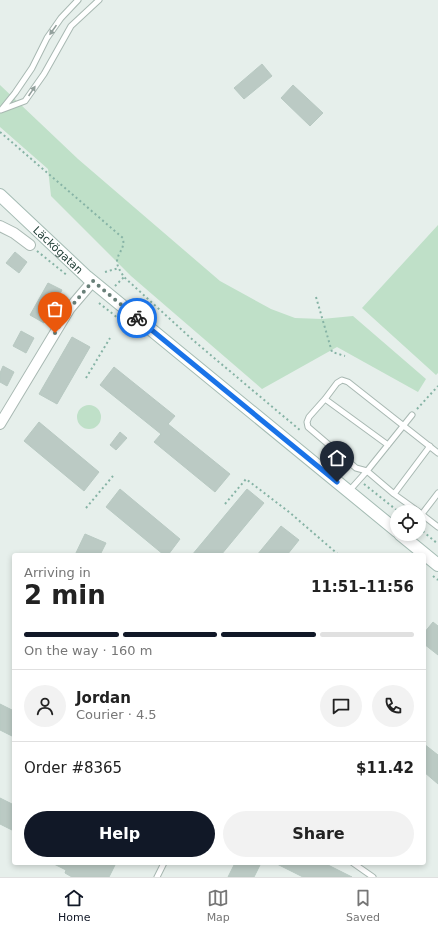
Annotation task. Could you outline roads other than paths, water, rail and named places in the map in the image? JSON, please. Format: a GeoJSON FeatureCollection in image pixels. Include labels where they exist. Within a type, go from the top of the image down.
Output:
{"type":"FeatureCollection","features":[{"type":"Feature","properties":{"kind":"main road","name":"Läckögatan"},"geometry":{"type":"LineString","coordinates":[[0,195],[64,256],[93,281],[390,525]]}},
{"type":"Feature","properties":{"kind":"main road"},"geometry":{"type":"LineString","coordinates":[[409,541],[423,553]]}},
{"type":"Feature","properties":{"kind":"main road"},"geometry":{"type":"LineString","coordinates":[[426,555],[438,565]]}},
{"type":"Feature","properties":{"kind":"street","name":"Läckögatan"},"geometry":{"type":"LineString","coordinates":[[0,226],[14,233],[30,245]]}},
{"type":"Feature","properties":{"kind":"street"},"geometry":{"type":"LineString","coordinates":[[0,424],[70,308],[93,281]]}},
{"type":"Feature","properties":{"kind":"lane"},"geometry":{"type":"LineString","coordinates":[[0,111],[15,94],[32,68],[47,38],[61,18],[78,0]]}},
{"type":"Feature","properties":{"kind":"lane"},"geometry":{"type":"LineString","coordinates":[[0,111],[25,101],[44,74],[71,26],[99,0]]}},
{"type":"Feature","properties":{"kind":"lane"},"geometry":{"type":"LineString","coordinates":[[409,505],[367,471],[356,468],[308,428],[307,422],[309,417],[342,380],[348,382],[438,453]]}},
{"type":"Feature","properties":{"kind":"lane"},"geometry":{"type":"LineString","coordinates":[[326,399],[388,445]]}},
{"type":"Feature","properties":{"kind":"lane"},"geometry":{"type":"LineString","coordinates":[[348,491],[367,471],[412,415]]}},
{"type":"Feature","properties":{"kind":"lane"},"geometry":{"type":"LineString","coordinates":[[394,494],[430,446]]}},
{"type":"Feature","properties":{"kind":"lane"},"geometry":{"type":"LineString","coordinates":[[426,506],[438,493]]}},
{"type":"Feature","properties":{"kind":"lane"},"geometry":{"type":"LineString","coordinates":[[426,518],[438,528]]}},
{"type":"Feature","properties":{"kind":"lane"},"geometry":{"type":"LineString","coordinates":[[157,877],[163,865]]}},
{"type":"Feature","properties":{"kind":"lane"},"geometry":{"type":"LineString","coordinates":[[356,865],[373,877]]}}]}
